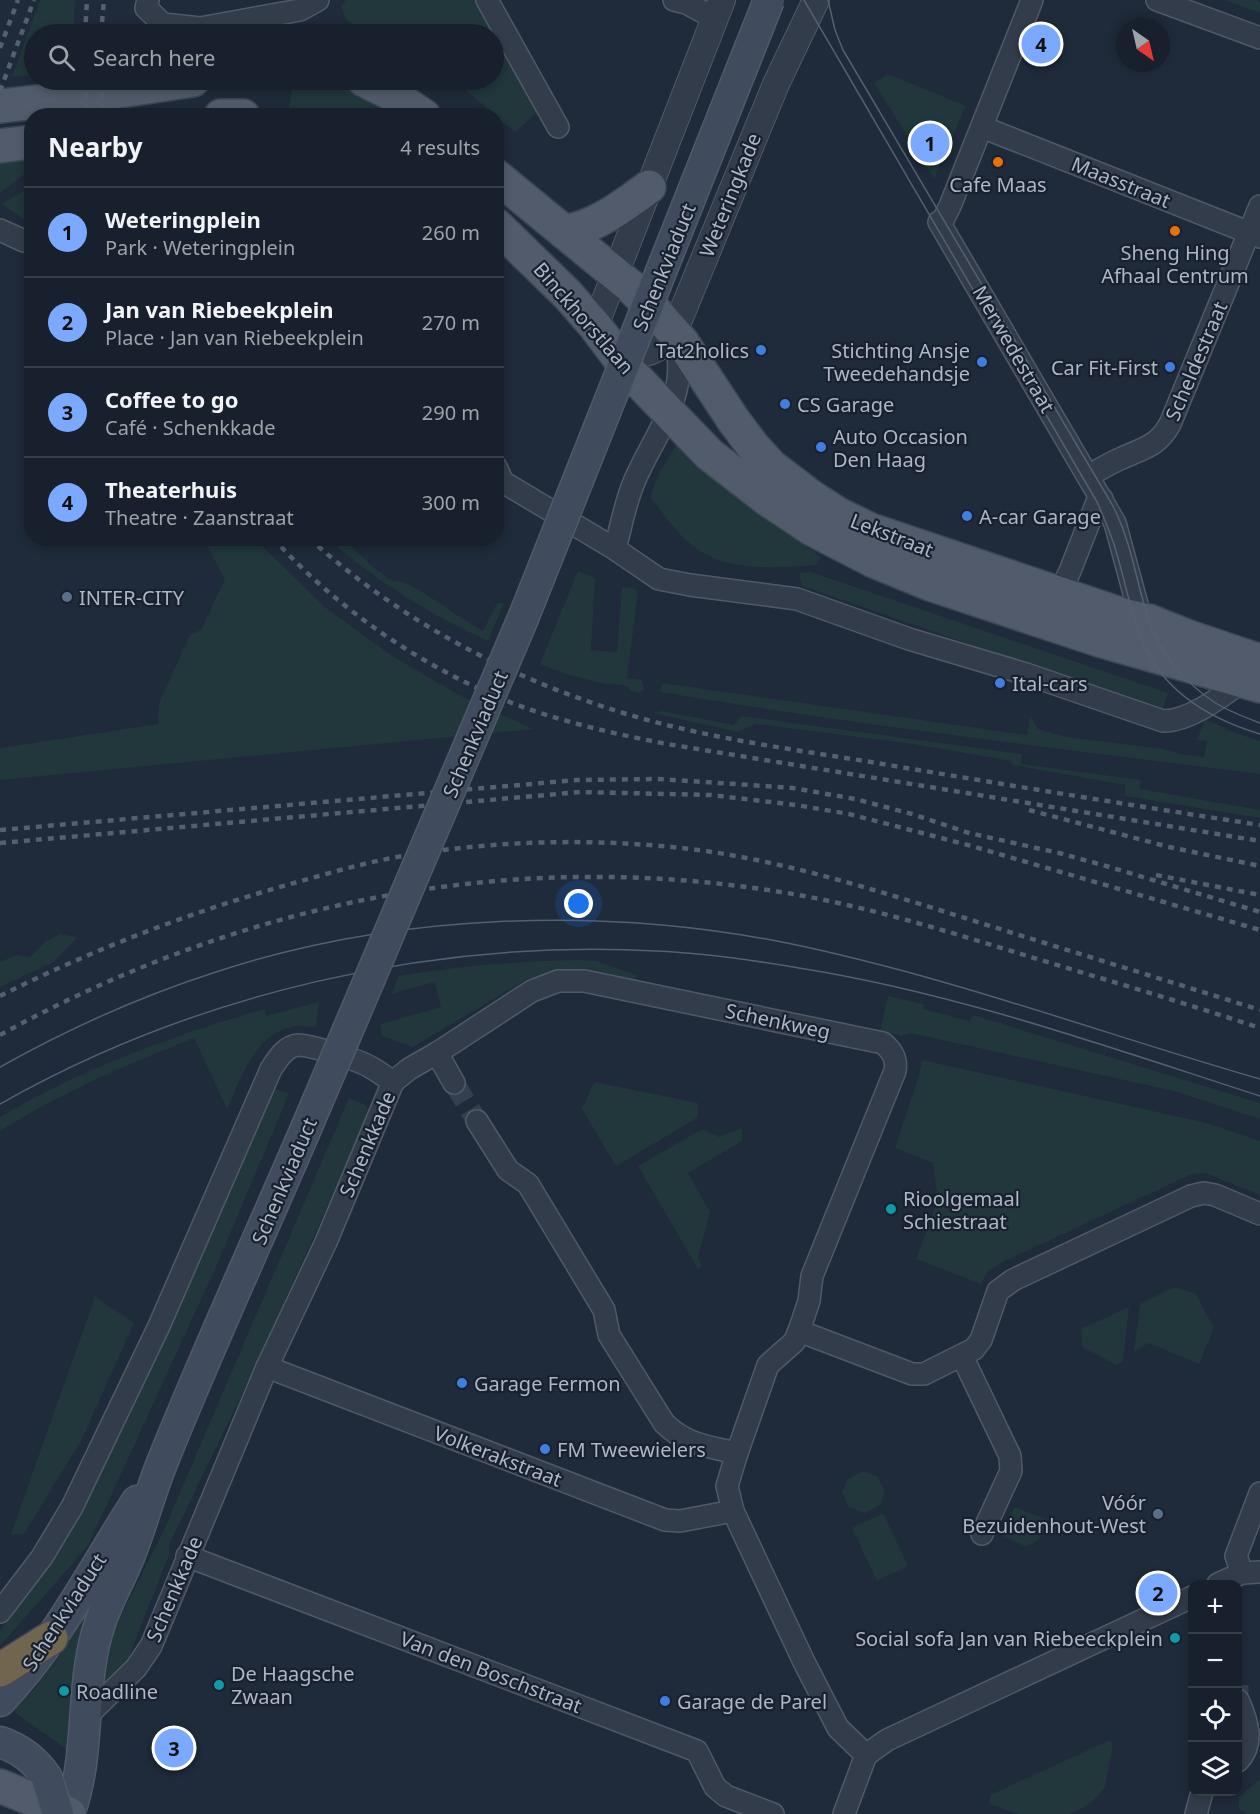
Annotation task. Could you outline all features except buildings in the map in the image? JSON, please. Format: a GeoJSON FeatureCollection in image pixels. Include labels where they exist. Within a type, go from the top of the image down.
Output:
{"type":"FeatureCollection","features":[{"type":"Feature","properties":{"kind":"highway"},"geometry":{"type":"LineString","coordinates":[[0,1670],[51,1638]]}},
{"type":"Feature","properties":{"kind":"main road","name":"Schenkviaduct"},"geometry":{"type":"LineString","coordinates":[[84,1719],[89,1665],[100,1623],[131,1553],[163,1460],[524,616],[769,0]]}},
{"type":"Feature","properties":{"kind":"main road"},"geometry":{"type":"LineString","coordinates":[[0,106],[127,90]]}},
{"type":"Feature","properties":{"kind":"main road"},"geometry":{"type":"LineString","coordinates":[[384,90],[412,108]]}},
{"type":"Feature","properties":{"kind":"main road"},"geometry":{"type":"LineString","coordinates":[[0,146],[24,143]]}},
{"type":"Feature","properties":{"kind":"main road"},"geometry":{"type":"LineString","coordinates":[[504,183],[615,274],[674,332]]}},
{"type":"Feature","properties":{"kind":"main road"},"geometry":{"type":"LineString","coordinates":[[564,232],[593,224],[649,187]]}},
{"type":"Feature","properties":{"kind":"main road","name":"Binckhorstlaan"},"geometry":{"type":"LineString","coordinates":[[504,233],[544,271],[595,326],[617,355],[670,414]]}},
{"type":"Feature","properties":{"kind":"main road","name":"Lekstraat"},"geometry":{"type":"LineString","coordinates":[[674,332],[752,445],[771,466],[838,514],[871,530],[1058,592],[1133,610],[1254,676]]}},
{"type":"Feature","properties":{"kind":"main road","name":"Lekstraat"},"geometry":{"type":"LineString","coordinates":[[670,414],[709,454],[740,479],[789,514],[874,561],[930,584],[1102,641],[1254,676]]}},
{"type":"Feature","properties":{"kind":"main road","name":"Schenkviaduct"},"geometry":{"type":"LineString","coordinates":[[0,1701],[27,1671],[51,1638],[163,1460]]}},
{"type":"Feature","properties":{"kind":"main road"},"geometry":{"type":"LineString","coordinates":[[0,1786],[74,1802],[84,1748],[84,1719]]}},
{"type":"Feature","properties":{"kind":"main road"},"geometry":{"type":"LineString","coordinates":[[0,1742],[24,1753],[40,1767],[47,1778],[58,1814]]}},
{"type":"Feature","properties":{"kind":"street"},"geometry":{"type":"LineString","coordinates":[[222,24],[300,10],[318,0]]}},
{"type":"Feature","properties":{"kind":"street"},"geometry":{"type":"LineString","coordinates":[[487,0],[500,24]]}},
{"type":"Feature","properties":{"kind":"street"},"geometry":{"type":"LineString","coordinates":[[595,326],[719,10],[674,0]]}},
{"type":"Feature","properties":{"kind":"street","name":"Weteringkade"},"geometry":{"type":"LineString","coordinates":[[617,355],[644,354],[656,350],[667,342],[674,332],[776,84],[816,0]]}},
{"type":"Feature","properties":{"kind":"street"},"geometry":{"type":"LineString","coordinates":[[982,127],[1032,0]]}},
{"type":"Feature","properties":{"kind":"street"},"geometry":{"type":"LineString","coordinates":[[1157,0],[1260,38]]}},
{"type":"Feature","properties":{"kind":"street"},"geometry":{"type":"LineString","coordinates":[[147,4],[163,24]]}},
{"type":"Feature","properties":{"kind":"street"},"geometry":{"type":"LineString","coordinates":[[504,30],[558,127]]}},
{"type":"Feature","properties":{"kind":"street","name":"Merwedestraat"},"geometry":{"type":"LineString","coordinates":[[982,127],[950,206],[943,220],[939,222],[1115,523],[1133,610]]}},
{"type":"Feature","properties":{"kind":"street","name":"Maasstraat"},"geometry":{"type":"LineString","coordinates":[[982,127],[1255,235]]}},
{"type":"Feature","properties":{"kind":"street","name":"Scheldestraat"},"geometry":{"type":"LineString","coordinates":[[1088,476],[1119,459],[1150,446],[1163,437],[1255,235],[1260,206]]}},
{"type":"Feature","properties":{"kind":"street"},"geometry":{"type":"LineString","coordinates":[[0,230],[24,241]]}},
{"type":"Feature","properties":{"kind":"street"},"geometry":{"type":"LineString","coordinates":[[615,549],[634,483],[670,414],[680,376],[680,360],[674,332]]}},
{"type":"Feature","properties":{"kind":"street"},"geometry":{"type":"LineString","coordinates":[[504,483],[615,549],[659,579],[797,599],[909,639],[1026,674],[1154,719],[1171,721],[1181,718],[1217,700],[1254,676]]}},
{"type":"Feature","properties":{"kind":"street"},"geometry":{"type":"LineString","coordinates":[[1047,623],[1097,502],[1102,499]]}},
{"type":"Feature","properties":{"kind":"street"},"geometry":{"type":"LineString","coordinates":[[1102,641],[1133,610]]}},
{"type":"Feature","properties":{"kind":"street","name":"Schenkweg"},"geometry":{"type":"LineString","coordinates":[[393,1082],[409,1069],[532,991],[558,981],[584,981],[883,1043],[893,1052],[895,1071],[812,1276],[809,1301],[799,1331]]}},
{"type":"Feature","properties":{"kind":"street","name":"Schenkkade"},"geometry":{"type":"LineString","coordinates":[[0,1612],[42,1557],[72,1507],[159,1326],[271,1069],[278,1058],[286,1050],[298,1045],[367,1065],[393,1082],[326,1242],[267,1366],[151,1646],[136,1668],[84,1719]]}},
{"type":"Feature","properties":{"kind":"street"},"geometry":{"type":"LineString","coordinates":[[437,1053],[454,1083]]}},
{"type":"Feature","properties":{"kind":"street"},"geometry":{"type":"LineString","coordinates":[[477,1121],[508,1170],[528,1184],[604,1310],[609,1335],[664,1423],[675,1435],[685,1440],[736,1453]]}},
{"type":"Feature","properties":{"kind":"street"},"geometry":{"type":"LineString","coordinates":[[866,1755],[838,1728],[804,1662],[733,1510],[727,1486],[736,1453],[768,1365],[794,1342],[799,1331],[912,1374],[924,1374],[974,1349],[981,1340],[998,1290],[1012,1280],[1191,1196],[1204,1193],[1215,1195],[1260,1214]]}},
{"type":"Feature","properties":{"kind":"street"},"geometry":{"type":"LineString","coordinates":[[962,1356],[1010,1456],[1011,1471],[982,1534]]}},
{"type":"Feature","properties":{"kind":"street","name":"Volkerakstraat"},"geometry":{"type":"LineString","coordinates":[[267,1366],[665,1520],[680,1521],[733,1510]]}},
{"type":"Feature","properties":{"kind":"street"},"geometry":{"type":"LineString","coordinates":[[1230,1580],[1251,1573],[1236,1556],[1260,1493]]}},
{"type":"Feature","properties":{"kind":"street","name":"Van den Boschstraat"},"geometry":{"type":"LineString","coordinates":[[188,1556],[697,1750],[715,1787],[726,1796],[773,1814]]}},
{"type":"Feature","properties":{"kind":"street"},"geometry":{"type":"LineString","coordinates":[[844,1814],[866,1755],[887,1740],[1126,1627],[1188,1603]]}},
{"type":"Feature","properties":{"kind":"street"},"geometry":{"type":"LineString","coordinates":[[1242,1709],[1249,1737],[1242,1757]]}},
{"type":"Feature","properties":{"kind":"street"},"geometry":{"type":"LineString","coordinates":[[1196,1814],[1201,1796]]}},
{"type":"Feature","properties":{"kind":"green space"},"geometry":{"type":"Polygon","coordinates":[[[40,0],[75,0],[74,24],[31,24],[40,0]]]}},
{"type":"Feature","properties":{"kind":"green space"},"geometry":{"type":"Polygon","coordinates":[[[346,0],[482,0],[497,24],[353,24],[346,20],[341,5],[346,0]]]}},
{"type":"Feature","properties":{"kind":"green space"},"geometry":{"type":"Polygon","coordinates":[[[1224,0],[1257,0],[1260,2],[1260,13],[1224,0]]]}},
{"type":"Feature","properties":{"kind":"green space"},"geometry":{"type":"Polygon","coordinates":[[[504,36],[546,104],[515,132],[504,123],[504,108],[487,108],[466,90],[504,90],[504,36]]]}},
{"type":"Feature","properties":{"kind":"green space"},"geometry":{"type":"Polygon","coordinates":[[[24,44],[24,76],[12,77],[24,44]]]}},
{"type":"Feature","properties":{"kind":"green space"},"geometry":{"type":"Polygon","coordinates":[[[888,74],[966,106],[934,179],[874,83],[888,74]]]}},
{"type":"Feature","properties":{"kind":"green space"},"geometry":{"type":"Polygon","coordinates":[[[292,90],[360,90],[393,108],[289,108],[292,90]]]}},
{"type":"Feature","properties":{"kind":"green space"},"geometry":{"type":"Polygon","coordinates":[[[24,158],[24,174],[0,193],[0,161],[24,158]]]}},
{"type":"Feature","properties":{"kind":"green space"},"geometry":{"type":"Polygon","coordinates":[[[24,191],[24,220],[2,204],[24,191]]]}},
{"type":"Feature","properties":{"kind":"green space"},"geometry":{"type":"Polygon","coordinates":[[[675,447],[688,447],[741,501],[821,557],[816,565],[760,567],[731,564],[705,554],[689,543],[650,497],[658,475],[675,447]]]}},
{"type":"Feature","properties":{"kind":"green space"},"geometry":{"type":"Polygon","coordinates":[[[207,546],[262,546],[326,608],[391,655],[459,695],[533,729],[0,780],[0,748],[158,724],[159,703],[188,639],[191,634],[201,630],[225,579],[207,546]]]}},
{"type":"Feature","properties":{"kind":"green space"},"geometry":{"type":"Polygon","coordinates":[[[337,546],[351,546],[388,578],[414,587],[483,631],[497,603],[504,603],[488,641],[404,596],[337,546]]]}},
{"type":"Feature","properties":{"kind":"green space"},"geometry":{"type":"Polygon","coordinates":[[[578,571],[595,578],[591,650],[617,652],[622,587],[634,588],[638,593],[627,678],[642,680],[644,689],[639,693],[629,690],[626,686],[580,678],[540,664],[578,571]]]}},
{"type":"Feature","properties":{"kind":"green space"},"geometry":{"type":"Polygon","coordinates":[[[811,572],[1168,693],[1162,711],[802,586],[799,573],[811,572]]]}},
{"type":"Feature","properties":{"kind":"green space"},"geometry":{"type":"Polygon","coordinates":[[[662,683],[1027,735],[1030,716],[1038,729],[1066,737],[1164,749],[1204,757],[1207,741],[1197,740],[1205,719],[1260,741],[1260,774],[960,736],[735,704],[660,692],[662,683]]]}},
{"type":"Feature","properties":{"kind":"green space"},"geometry":{"type":"Polygon","coordinates":[[[662,711],[734,725],[741,716],[1022,754],[1021,764],[1141,780],[1140,789],[1260,810],[1260,818],[1125,796],[1125,785],[1013,765],[1011,761],[913,744],[756,724],[737,732],[654,713],[662,711]]]}},
{"type":"Feature","properties":{"kind":"green space"},"geometry":{"type":"Polygon","coordinates":[[[60,934],[77,937],[54,962],[0,987],[0,962],[16,955],[30,957],[46,941],[60,934]]]}},
{"type":"Feature","properties":{"kind":"green space"},"geometry":{"type":"Polygon","coordinates":[[[597,961],[636,975],[635,982],[575,970],[557,972],[533,983],[529,978],[413,1047],[382,1036],[380,1024],[441,1007],[435,982],[391,994],[399,976],[488,965],[597,961]]]}},
{"type":"Feature","properties":{"kind":"green space"},"geometry":{"type":"Polygon","coordinates":[[[888,996],[924,1004],[923,1009],[970,1021],[973,1015],[1260,1103],[1260,1119],[1174,1091],[910,1033],[902,1036],[880,1031],[888,996]]]}},
{"type":"Feature","properties":{"kind":"green space"},"geometry":{"type":"Polygon","coordinates":[[[319,1002],[316,1027],[295,1026],[279,1032],[258,1049],[250,1060],[227,1109],[194,1038],[95,1080],[46,1104],[0,1131],[0,1117],[31,1099],[96,1068],[196,1030],[264,1009],[266,1016],[319,1002]]]}},
{"type":"Feature","properties":{"kind":"green space"},"geometry":{"type":"Polygon","coordinates":[[[922,1060],[1207,1123],[1260,1141],[1260,1195],[1205,1173],[1192,1174],[1001,1263],[988,1271],[981,1284],[916,1259],[938,1200],[933,1163],[895,1148],[922,1060]]]}},
{"type":"Feature","properties":{"kind":"green space"},"geometry":{"type":"Polygon","coordinates":[[[594,1082],[698,1103],[697,1118],[616,1166],[582,1109],[594,1082]]]}},
{"type":"Feature","properties":{"kind":"green space"},"geometry":{"type":"Polygon","coordinates":[[[271,1087],[289,1094],[216,1267],[88,1546],[0,1646],[0,1630],[50,1563],[83,1510],[125,1422],[271,1087]]]}},
{"type":"Feature","properties":{"kind":"green space"},"geometry":{"type":"Polygon","coordinates":[[[349,1098],[366,1105],[369,1114],[249,1380],[169,1545],[169,1555],[128,1659],[102,1690],[99,1659],[163,1532],[349,1098]]]}},
{"type":"Feature","properties":{"kind":"green space"},"geometry":{"type":"Polygon","coordinates":[[[742,1128],[742,1141],[688,1173],[710,1212],[698,1257],[702,1266],[698,1269],[638,1166],[702,1129],[719,1137],[742,1128]]]}},
{"type":"Feature","properties":{"kind":"green space"},"geometry":{"type":"Polygon","coordinates":[[[1174,1287],[1195,1293],[1214,1328],[1199,1364],[1149,1343],[1134,1351],[1140,1304],[1174,1287]]]}},
{"type":"Feature","properties":{"kind":"green space"},"geometry":{"type":"Polygon","coordinates":[[[95,1297],[134,1323],[82,1439],[24,1534],[11,1534],[95,1297]]]}},
{"type":"Feature","properties":{"kind":"green space"},"geometry":{"type":"Polygon","coordinates":[[[1129,1307],[1123,1361],[1117,1365],[1082,1347],[1081,1329],[1129,1307]]]}},
{"type":"Feature","properties":{"kind":"green space"},"geometry":{"type":"Polygon","coordinates":[[[864,1471],[878,1477],[885,1491],[880,1505],[864,1513],[849,1507],[842,1492],[848,1479],[864,1471]]]}},
{"type":"Feature","properties":{"kind":"green space"},"geometry":{"type":"Polygon","coordinates":[[[1014,1507],[1049,1520],[1040,1538],[1034,1543],[1024,1546],[1002,1535],[1014,1507]]]}},
{"type":"Feature","properties":{"kind":"green space"},"geometry":{"type":"Polygon","coordinates":[[[883,1513],[908,1566],[877,1581],[852,1528],[883,1513]]]}},
{"type":"Feature","properties":{"kind":"green space"},"geometry":{"type":"Polygon","coordinates":[[[103,1581],[73,1754],[13,1711],[52,1666],[103,1581]]]}},
{"type":"Feature","properties":{"kind":"green space"},"geometry":{"type":"Polygon","coordinates":[[[1110,1740],[1113,1744],[1105,1787],[1094,1800],[1084,1807],[1070,1814],[1018,1814],[989,1804],[990,1795],[1110,1740]]]}},
{"type":"Feature","properties":{"kind":"green space"},"geometry":{"type":"Polygon","coordinates":[[[1260,1779],[1260,1814],[1247,1814],[1239,1809],[1239,1797],[1260,1779]]]}},
{"type":"Feature","properties":{"kind":"tunnel"},"geometry":{"type":"LineString","coordinates":[[454,1083],[477,1121]]}},
{"type":"Feature","properties":{"kind":"tram line"},"geometry":{"type":"LineString","coordinates":[[804,0],[1097,502],[1114,543],[1138,631],[1151,659],[1162,675],[1190,701],[1223,720],[1260,734]]}},
{"type":"Feature","properties":{"kind":"tram line"},"geometry":{"type":"LineString","coordinates":[[828,0],[835,30],[843,50],[1113,506],[1130,550],[1150,624],[1161,647],[1176,668],[1204,695],[1225,708],[1260,723]]}},
{"type":"Feature","properties":{"kind":"tram line"},"geometry":{"type":"LineString","coordinates":[[0,1067],[78,1027],[133,1003],[188,981],[284,952],[355,937],[427,927],[572,920],[717,931],[847,956],[966,989],[1260,1079]]}},
{"type":"Feature","properties":{"kind":"tram line"},"geometry":{"type":"LineString","coordinates":[[0,1104],[75,1065],[154,1032],[234,1004],[317,981],[401,965],[486,954],[571,950],[656,951],[710,955],[858,979],[1032,1023],[1260,1096]]}},
{"type":"Feature","properties":{"kind":"railway"},"geometry":{"type":"LineString","coordinates":[[0,48],[18,0]]}},
{"type":"Feature","properties":{"kind":"railway"},"geometry":{"type":"LineString","coordinates":[[25,24],[34,0]]}},
{"type":"Feature","properties":{"kind":"railway"},"geometry":{"type":"LineString","coordinates":[[86,24],[87,0]]}},
{"type":"Feature","properties":{"kind":"railway"},"geometry":{"type":"LineString","coordinates":[[102,24],[104,0]]}},
{"type":"Feature","properties":{"kind":"railway"},"geometry":{"type":"LineString","coordinates":[[0,91],[24,27]]}},
{"type":"Feature","properties":{"kind":"railway"},"geometry":{"type":"LineString","coordinates":[[86,90],[87,108]]}},
{"type":"Feature","properties":{"kind":"railway"},"geometry":{"type":"LineString","coordinates":[[102,90],[103,108]]}},
{"type":"Feature","properties":{"kind":"railway"},"geometry":{"type":"LineString","coordinates":[[281,546],[325,589],[353,612],[414,654],[479,689],[569,722],[667,744],[1260,841]]}},
{"type":"Feature","properties":{"kind":"railway"},"geometry":{"type":"LineString","coordinates":[[318,546],[390,602],[434,630],[527,678],[625,714],[675,727],[755,743],[1260,825]]}},
{"type":"Feature","properties":{"kind":"railway"},"geometry":{"type":"LineString","coordinates":[[0,830],[577,780],[658,779],[793,788],[855,799],[912,814],[969,833],[1106,866],[1260,912]]}},
{"type":"Feature","properties":{"kind":"railway"},"geometry":{"type":"LineString","coordinates":[[0,843],[580,792],[711,795],[849,814],[968,845],[1260,930]]}},
{"type":"Feature","properties":{"kind":"railway"},"geometry":{"type":"LineString","coordinates":[[1029,810],[1169,847],[1260,866]]}},
{"type":"Feature","properties":{"kind":"railway"},"geometry":{"type":"LineString","coordinates":[[0,996],[71,962],[144,932],[256,894],[348,868],[403,856],[474,847],[583,842],[691,849],[795,869],[897,897],[1260,1010]]}},
{"type":"Feature","properties":{"kind":"railway"},"geometry":{"type":"LineString","coordinates":[[1156,875],[1260,895]]}},
{"type":"Feature","properties":{"kind":"railway"},"geometry":{"type":"LineString","coordinates":[[0,1035],[93,989],[187,950],[283,919],[382,896],[481,882],[582,877],[684,880],[787,893],[850,906],[973,939],[1260,1028]]}},
{"type":"Feature","properties":{"kind":"place","name":"Theaterhuis"},"geometry":{"type":"Point","coordinates":[1041,44]}},
{"type":"Feature","properties":{"kind":"place","name":"Weteringplein"},"geometry":{"type":"Point","coordinates":[930,143]}},
{"type":"Feature","properties":{"kind":"place","name":"Cafe Maas"},"geometry":{"type":"Point","coordinates":[998,162]}},
{"type":"Feature","properties":{"kind":"place","name":"Sheng Hing Afhaal Centrum"},"geometry":{"type":"Point","coordinates":[1175,231]}},
{"type":"Feature","properties":{"kind":"place","name":"Tat2holics"},"geometry":{"type":"Point","coordinates":[761,350]}},
{"type":"Feature","properties":{"kind":"place","name":"Stichting Ansje Tweedehandsje"},"geometry":{"type":"Point","coordinates":[982,362]}},
{"type":"Feature","properties":{"kind":"place","name":"Car Fit-First"},"geometry":{"type":"Point","coordinates":[1170,367]}},
{"type":"Feature","properties":{"kind":"place","name":"CS Garage"},"geometry":{"type":"Point","coordinates":[785,404]}},
{"type":"Feature","properties":{"kind":"place","name":"Auto Occasion Den Haag"},"geometry":{"type":"Point","coordinates":[821,447]}},
{"type":"Feature","properties":{"kind":"place","name":"A-car Garage"},"geometry":{"type":"Point","coordinates":[967,516]}},
{"type":"Feature","properties":{"kind":"place","name":"INTER-CITY"},"geometry":{"type":"Point","coordinates":[67,597]}},
{"type":"Feature","properties":{"kind":"place","name":"Ital-cars"},"geometry":{"type":"Point","coordinates":[1000,683]}},
{"type":"Feature","properties":{"kind":"place","name":"Rioolgemaal Schiestraat"},"geometry":{"type":"Point","coordinates":[891,1209]}},
{"type":"Feature","properties":{"kind":"place","name":"Garage Fermon"},"geometry":{"type":"Point","coordinates":[462,1383]}},
{"type":"Feature","properties":{"kind":"place","name":"FM Tweewielers"},"geometry":{"type":"Point","coordinates":[545,1449]}},
{"type":"Feature","properties":{"kind":"place","name":"Vóór Bezuidenhout-West"},"geometry":{"type":"Point","coordinates":[1158,1514]}},
{"type":"Feature","properties":{"kind":"place","name":"Jan van Riebeekplein"},"geometry":{"type":"Point","coordinates":[1158,1593]}},
{"type":"Feature","properties":{"kind":"place","name":"Social sofa Jan van Riebeeckplein"},"geometry":{"type":"Point","coordinates":[1175,1638]}},
{"type":"Feature","properties":{"kind":"place","name":"De Haagsche Zwaan"},"geometry":{"type":"Point","coordinates":[219,1685]}},
{"type":"Feature","properties":{"kind":"place","name":"Roadline"},"geometry":{"type":"Point","coordinates":[64,1691]}},
{"type":"Feature","properties":{"kind":"place","name":"Garage de Parel"},"geometry":{"type":"Point","coordinates":[665,1701]}},
{"type":"Feature","properties":{"kind":"place","name":"Coffee to go"},"geometry":{"type":"Point","coordinates":[174,1748]}}]}
